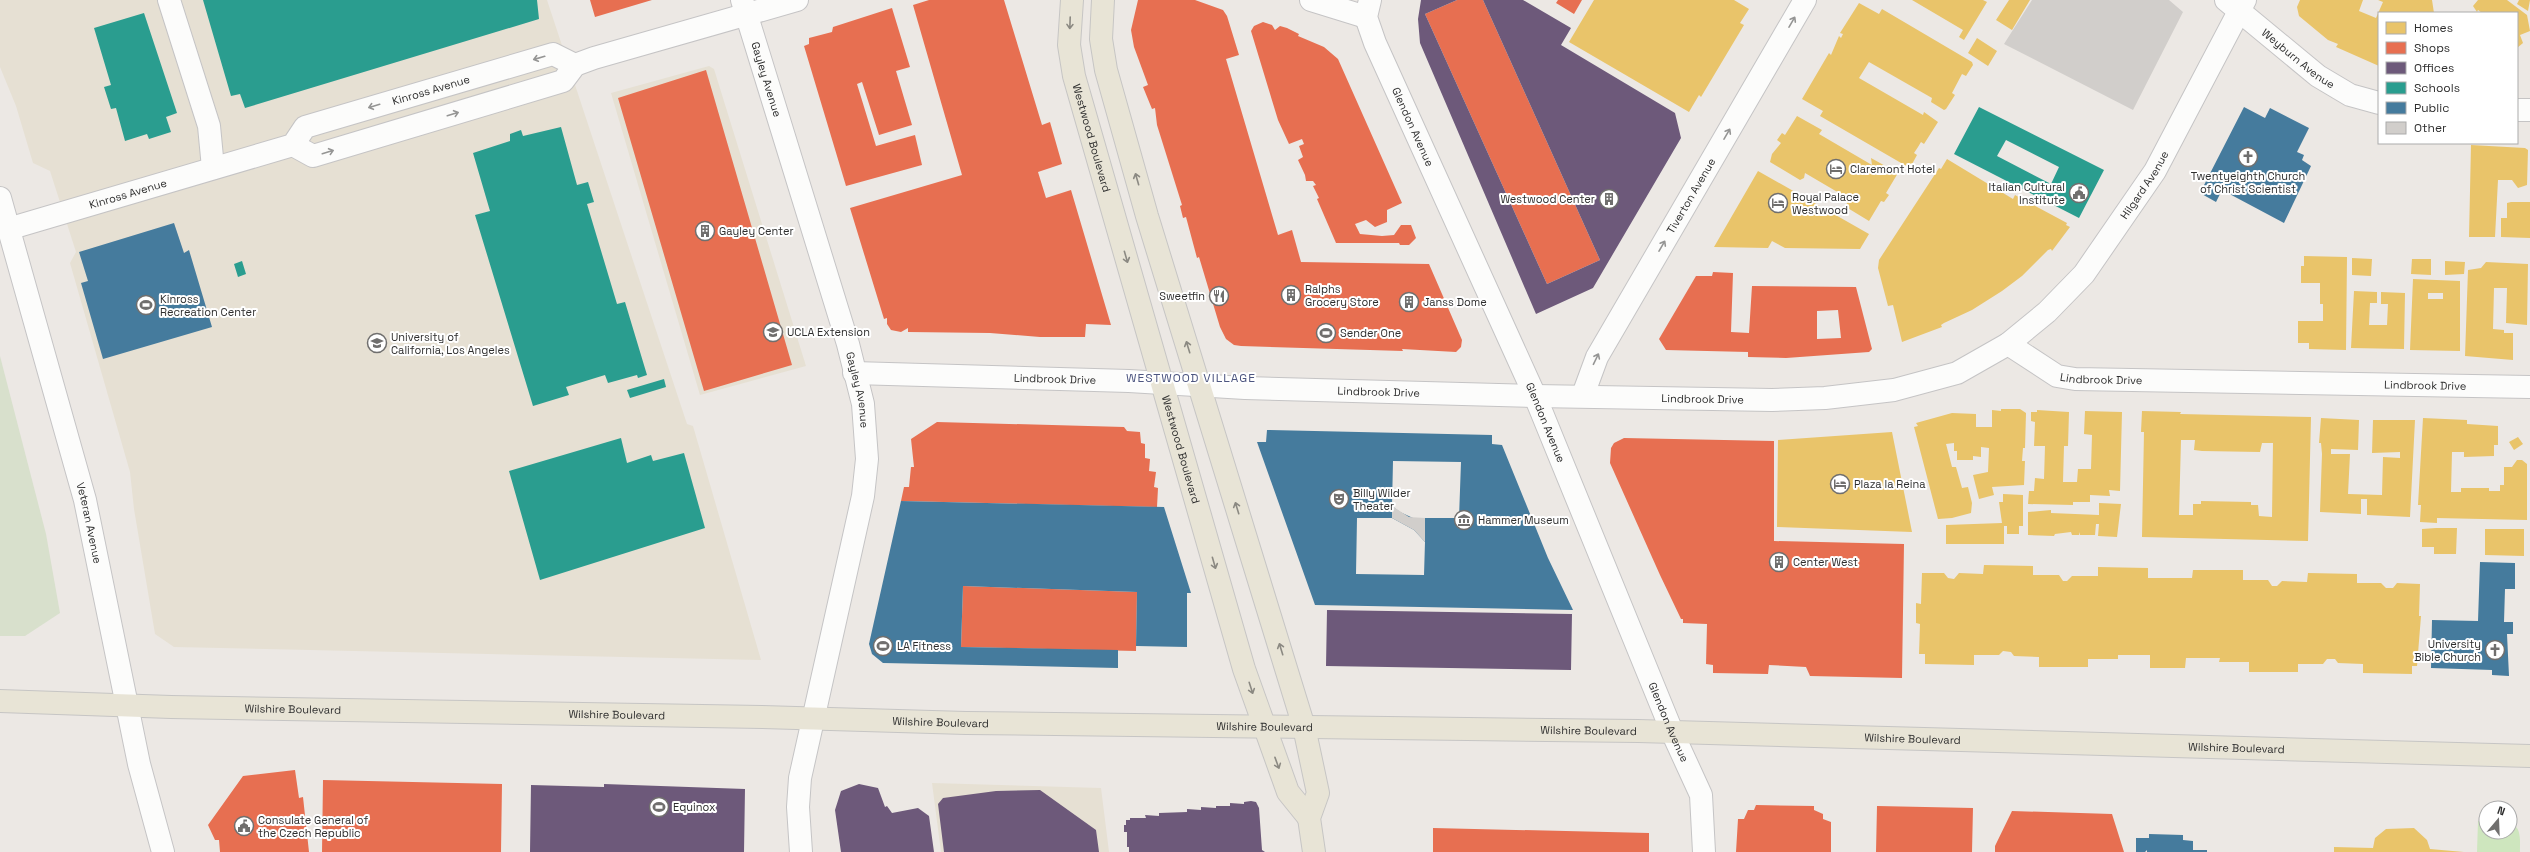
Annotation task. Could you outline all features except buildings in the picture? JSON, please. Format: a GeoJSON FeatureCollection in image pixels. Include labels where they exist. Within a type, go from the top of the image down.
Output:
{"type":"FeatureCollection","features":[{"type":"Feature","properties":{"kind":"main road","name":"Westwood Boulevard"},"geometry":{"type":"LineString","coordinates":[[1072,0],[1069,45],[1074,76],[1240,653],[1263,726],[1288,792],[1309,818]]}},
{"type":"Feature","properties":{"kind":"main road"},"geometry":{"type":"LineString","coordinates":[[1103,0],[1101,39],[1106,70],[1147,216],[1304,727],[1318,793],[1309,818],[1314,852]]}},
{"type":"Feature","properties":{"kind":"main road","name":"Wilshire Boulevard"},"geometry":{"type":"LineString","coordinates":[[0,701],[127,706],[812,718],[966,723],[1263,726],[1673,734],[2530,756]]}},
{"type":"Feature","properties":{"kind":"street"},"geometry":{"type":"LineString","coordinates":[[169,0],[209,126],[213,168]]}},
{"type":"Feature","properties":{"kind":"street"},"geometry":{"type":"LineString","coordinates":[[293,145],[313,156],[563,81],[576,65],[744,8],[797,0]]}},
{"type":"Feature","properties":{"kind":"street"},"geometry":{"type":"LineString","coordinates":[[1311,0],[1368,8]]}},
{"type":"Feature","properties":{"kind":"street","name":"Tiverton Avenue"},"geometry":{"type":"LineString","coordinates":[[1583,395],[1597,356],[1805,0]]}},
{"type":"Feature","properties":{"kind":"street","name":"Weyburn Avenue"},"geometry":{"type":"LineString","coordinates":[[2236,4],[2318,76],[2350,95],[2378,103]]}},
{"type":"Feature","properties":{"kind":"street","name":"Hilgard Avenue"},"geometry":{"type":"LineString","coordinates":[[2008,344],[2047,312],[2088,268],[2155,171],[2236,4]]}},
{"type":"Feature","properties":{"kind":"street","name":"Gayley Avenue"},"geometry":{"type":"LineString","coordinates":[[744,8],[848,344],[854,373],[863,404],[865,422],[867,459],[864,489],[812,718],[800,778],[798,807],[801,852]]}},
{"type":"Feature","properties":{"kind":"street","name":"Glendon Avenue"},"geometry":{"type":"LineString","coordinates":[[1368,8],[1378,50],[1535,396],[1673,734],[1701,795],[1704,852]]}},
{"type":"Feature","properties":{"kind":"street","name":"Kinross Avenue"},"geometry":{"type":"LineString","coordinates":[[8,229],[293,145],[305,127],[553,54],[576,65]]}},
{"type":"Feature","properties":{"kind":"street"},"geometry":{"type":"LineString","coordinates":[[2518,110],[2530,110]]}},
{"type":"Feature","properties":{"kind":"street","name":"Veteran Avenue"},"geometry":{"type":"LineString","coordinates":[[0,198],[85,500],[139,764],[163,852]]}},
{"type":"Feature","properties":{"kind":"street","name":"Lindbrook Drive"},"geometry":{"type":"LineString","coordinates":[[854,373],[1199,384],[1245,388],[1535,396],[1583,395],[1772,400],[1825,398],[1894,390],[1957,372],[2008,344],[2057,376],[2075,379],[2530,387]]}},
{"type":"Feature","properties":{"kind":"shaded area","name":"University of California, Los Angeles"},"geometry":{"type":"Polygon","coordinates":[[[0,0],[547,0],[687,424],[693,426],[761,660],[174,647],[155,634],[134,509],[130,472],[70,263],[76,252],[50,171],[33,163],[16,106],[0,67],[0,0]]]}},
{"type":"Feature","properties":{"kind":"shaded area","name":"Gayley Center"},"geometry":{"type":"Polygon","coordinates":[[[709,66],[714,69],[806,366],[700,395],[611,93],[709,66]]]}},
{"type":"Feature","properties":{"kind":"shaded area"},"geometry":{"type":"Polygon","coordinates":[[[932,783],[1101,788],[1109,852],[941,852],[932,783]]]}},
{"type":"Feature","properties":{"kind":"green space"},"geometry":{"type":"Polygon","coordinates":[[[0,356],[46,534],[60,613],[25,636],[0,636],[0,356]]]}},
{"type":"Feature","properties":{"kind":"green space"},"geometry":{"type":"Polygon","coordinates":[[[2478,821],[2478,840],[2518,840],[2518,831],[2520,835],[2520,852],[2477,852],[2478,821]]]}},
{"type":"Feature","properties":{"kind":"place","name":"Twentyeighth Church of Christ Scientist"},"geometry":{"type":"Point","coordinates":[2248,157]}},
{"type":"Feature","properties":{"kind":"place","name":"Claremont Hotel"},"geometry":{"type":"Point","coordinates":[1836,169]}},
{"type":"Feature","properties":{"kind":"place","name":"Italian Cultural Institute"},"geometry":{"type":"Point","coordinates":[2079,193]}},
{"type":"Feature","properties":{"kind":"place","name":"Westwood Center"},"geometry":{"type":"Point","coordinates":[1609,199]}},
{"type":"Feature","properties":{"kind":"place","name":"Royal Palace Westwood"},"geometry":{"type":"Point","coordinates":[1778,203]}},
{"type":"Feature","properties":{"kind":"place","name":"Gayley Center"},"geometry":{"type":"Point","coordinates":[705,231]}},
{"type":"Feature","properties":{"kind":"place","name":"Ralphs Grocery Store"},"geometry":{"type":"Point","coordinates":[1291,295]}},
{"type":"Feature","properties":{"kind":"place","name":"Sweetfin"},"geometry":{"type":"Point","coordinates":[1219,296]}},
{"type":"Feature","properties":{"kind":"place","name":"Janss Dome"},"geometry":{"type":"Point","coordinates":[1409,302]}},
{"type":"Feature","properties":{"kind":"place","name":"Kinross Recreation Center"},"geometry":{"type":"Point","coordinates":[146,305]}},
{"type":"Feature","properties":{"kind":"place","name":"UCLA Extension"},"geometry":{"type":"Point","coordinates":[773,332]}},
{"type":"Feature","properties":{"kind":"place","name":"Sender One"},"geometry":{"type":"Point","coordinates":[1326,333]}},
{"type":"Feature","properties":{"kind":"place","name":"University of California, Los Angeles"},"geometry":{"type":"Point","coordinates":[377,343]}},
{"type":"Feature","properties":{"kind":"place","name":"Plaza la Reina"},"geometry":{"type":"Point","coordinates":[1840,484]}},
{"type":"Feature","properties":{"kind":"place","name":"Billy Wilder Theater"},"geometry":{"type":"Point","coordinates":[1339,499]}},
{"type":"Feature","properties":{"kind":"place","name":"Hammer Museum"},"geometry":{"type":"Point","coordinates":[1464,520]}},
{"type":"Feature","properties":{"kind":"place","name":"Center West"},"geometry":{"type":"Point","coordinates":[1779,562]}},
{"type":"Feature","properties":{"kind":"place","name":"LA Fitness"},"geometry":{"type":"Point","coordinates":[883,646]}},
{"type":"Feature","properties":{"kind":"place","name":"University Bible Church"},"geometry":{"type":"Point","coordinates":[2495,650]}},
{"type":"Feature","properties":{"kind":"place","name":"Equinox"},"geometry":{"type":"Point","coordinates":[659,807]}},
{"type":"Feature","properties":{"kind":"place","name":"Consulate General of the Czech Republic"},"geometry":{"type":"Point","coordinates":[244,826]}},
{"type":"Feature","properties":{"kind":"district","name":"WESTWOOD VILLAGE"},"geometry":{"type":"Point","coordinates":[1191,378]}}]}
